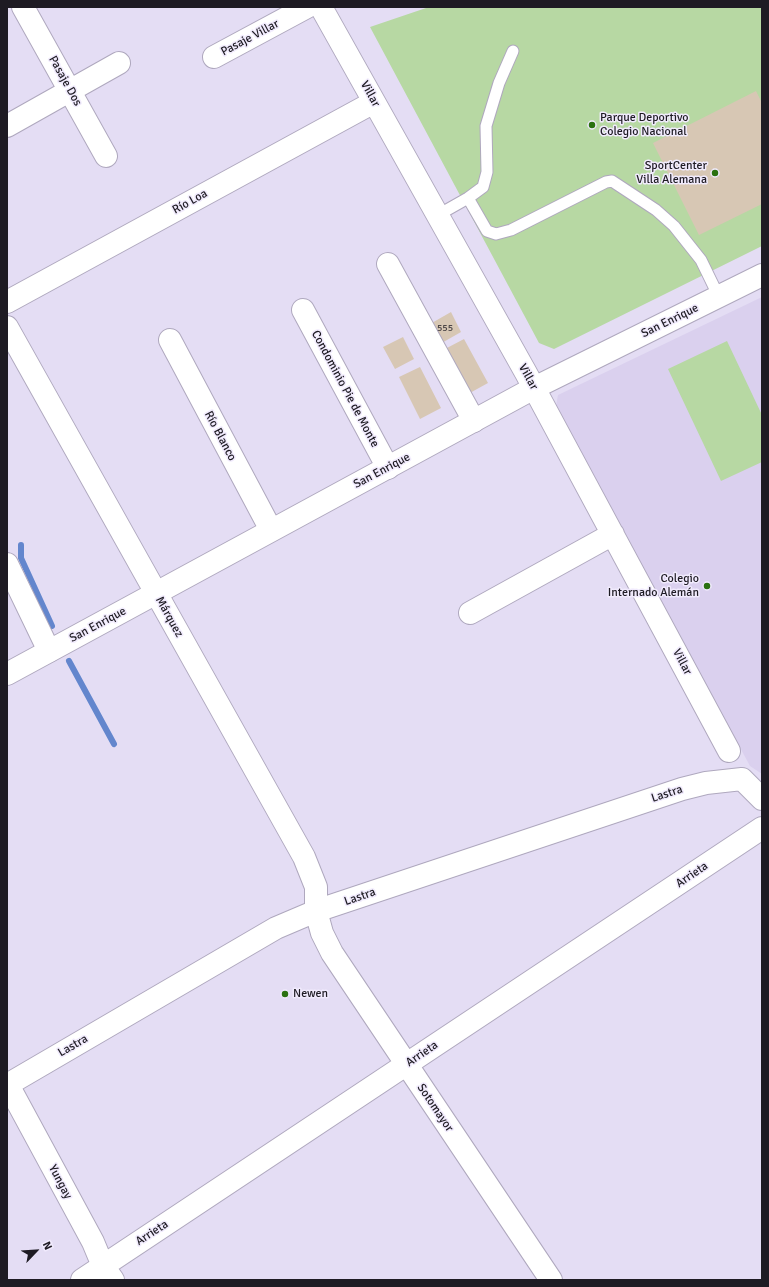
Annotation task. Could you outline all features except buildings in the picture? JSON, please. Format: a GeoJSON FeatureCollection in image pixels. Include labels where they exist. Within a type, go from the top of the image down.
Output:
{"type":"FeatureCollection","features":[{"type":"Feature","properties":{"kind":"street","name":"Pasaje Dos"},"geometry":{"type":"LineString","coordinates":[[23,7],[106,156]]}},
{"type":"Feature","properties":{"kind":"street","name":"Pasaje Villar"},"geometry":{"type":"LineString","coordinates":[[214,57],[307,7]]}},
{"type":"Feature","properties":{"kind":"street","name":"Villar"},"geometry":{"type":"LineString","coordinates":[[321,7],[534,388],[730,751]]}},
{"type":"Feature","properties":{"kind":"street"},"geometry":{"type":"LineString","coordinates":[[7,126],[119,63]]}},
{"type":"Feature","properties":{"kind":"street","name":"Río Loa"},"geometry":{"type":"LineString","coordinates":[[7,302],[374,102]]}},
{"type":"Feature","properties":{"kind":"street"},"geometry":{"type":"LineString","coordinates":[[388,264],[474,421]]}},
{"type":"Feature","properties":{"kind":"street","name":"San Enrique"},"geometry":{"type":"LineString","coordinates":[[7,674],[156,595],[271,530],[534,388],[762,275]]}},
{"type":"Feature","properties":{"kind":"street","name":"Condominio Pie de Monte"},"geometry":{"type":"LineString","coordinates":[[303,310],[388,468]]}},
{"type":"Feature","properties":{"kind":"street","name":"Márquez"},"geometry":{"type":"LineString","coordinates":[[7,327],[304,857],[316,887],[316,911]]}},
{"type":"Feature","properties":{"kind":"street","name":"Río Blanco"},"geometry":{"type":"LineString","coordinates":[[170,340],[271,530]]}},
{"type":"Feature","properties":{"kind":"street"},"geometry":{"type":"LineString","coordinates":[[470,613],[613,534]]}},
{"type":"Feature","properties":{"kind":"street"},"geometry":{"type":"LineString","coordinates":[[7,564],[49,651]]}},
{"type":"Feature","properties":{"kind":"street","name":"Lastra"},"geometry":{"type":"LineString","coordinates":[[7,1084],[276,928],[316,911],[682,789],[706,783],[742,779],[762,799]]}},
{"type":"Feature","properties":{"kind":"street","name":"Arrieta"},"geometry":{"type":"LineString","coordinates":[[82,1280],[108,1273],[407,1065],[762,828]]}},
{"type":"Feature","properties":{"kind":"street","name":"Sotomayor"},"geometry":{"type":"LineString","coordinates":[[316,911],[322,933],[332,953],[551,1280]]}},
{"type":"Feature","properties":{"kind":"street","name":"Yungay"},"geometry":{"type":"LineString","coordinates":[[7,1084],[93,1242],[108,1273]]}},
{"type":"Feature","properties":{"kind":"lane"},"geometry":{"type":"LineString","coordinates":[[438,216],[468,198],[482,187],[487,172],[486,126],[499,83],[513,51]]}},
{"type":"Feature","properties":{"kind":"lane"},"geometry":{"type":"LineString","coordinates":[[468,198],[487,231],[496,234],[511,230],[606,182],[612,181],[656,210],[674,226],[701,260],[719,297]]}},
{"type":"Feature","properties":{"kind":"shaded area","name":"Colegio Internado Alemán"},"geometry":{"type":"Polygon","coordinates":[[[762,297],[762,774],[750,766],[556,406],[558,395],[762,297]]]}},
{"type":"Feature","properties":{"kind":"green space","name":"Parque Deportivo Colegio Nacional"},"geometry":{"type":"Polygon","coordinates":[[[429,7],[762,7],[762,246],[554,349],[539,343],[370,27],[429,7]]]}},
{"type":"Feature","properties":{"kind":"green space"},"geometry":{"type":"Polygon","coordinates":[[[727,341],[762,415],[762,462],[721,481],[668,369],[727,341]]]}},
{"type":"Feature","properties":{"kind":"waterway"},"geometry":{"type":"LineString","coordinates":[[21,545],[21,558],[52,626]]}},
{"type":"Feature","properties":{"kind":"waterway"},"geometry":{"type":"LineString","coordinates":[[69,661],[114,744]]}},
{"type":"Feature","properties":{"kind":"place","name":"Parque Deportivo Colegio Nacional"},"geometry":{"type":"Point","coordinates":[592,125]}},
{"type":"Feature","properties":{"kind":"place","name":"SportCenter Villa Alemana"},"geometry":{"type":"Point","coordinates":[715,173]}},
{"type":"Feature","properties":{"kind":"place","name":"Colegio Internado Alemán"},"geometry":{"type":"Point","coordinates":[707,586]}},
{"type":"Feature","properties":{"kind":"place","name":"Newen"},"geometry":{"type":"Point","coordinates":[285,994]}}]}
